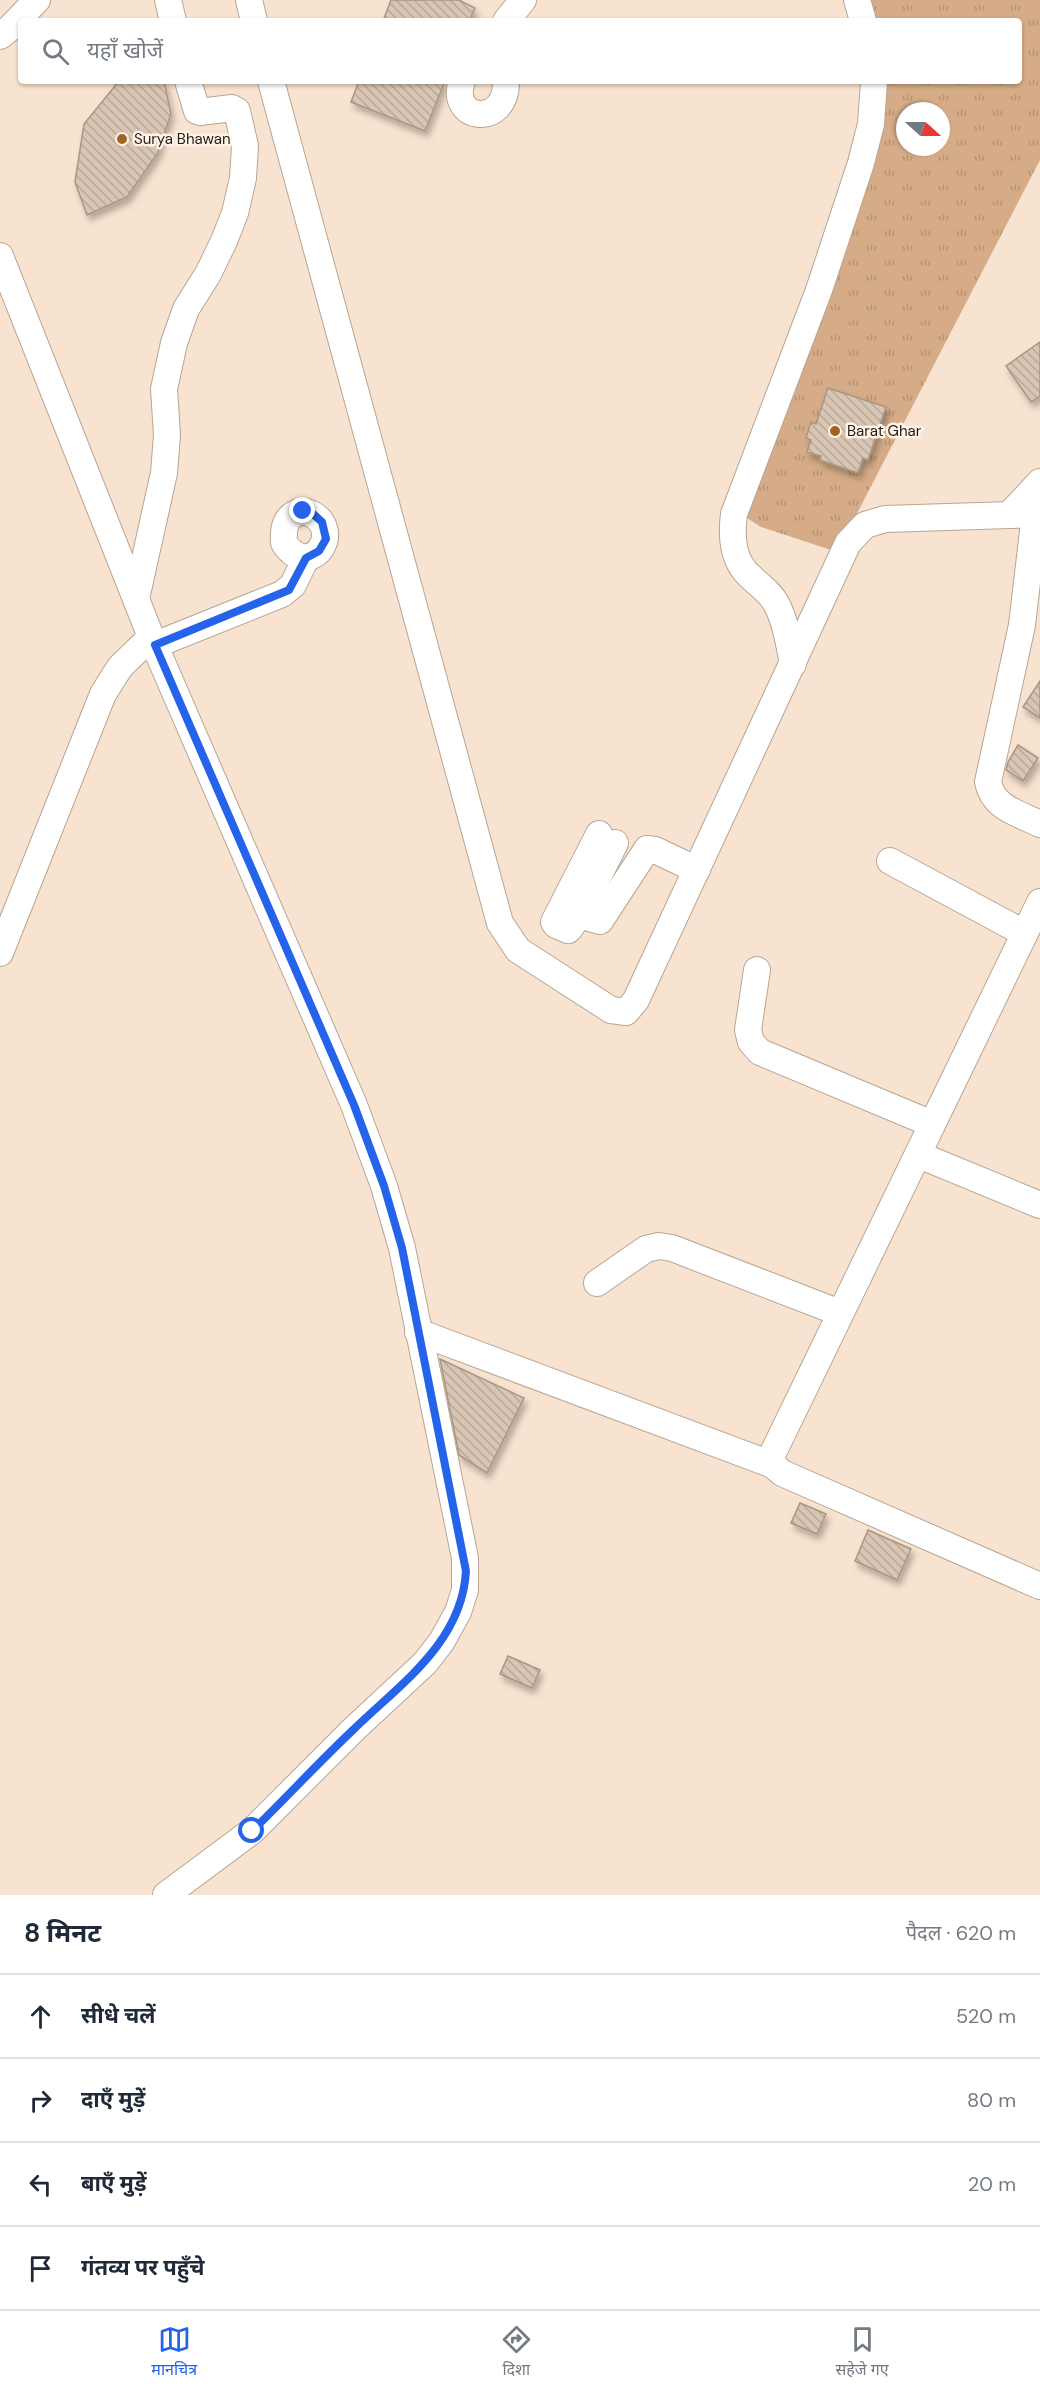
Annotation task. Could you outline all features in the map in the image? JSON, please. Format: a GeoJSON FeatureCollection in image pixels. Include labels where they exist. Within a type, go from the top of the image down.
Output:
{"type":"FeatureCollection","features":[{"type":"Feature","properties":{"kind":"street"},"geometry":{"type":"LineString","coordinates":[[20,18],[38,0]]}},
{"type":"Feature","properties":{"kind":"street"},"geometry":{"type":"LineString","coordinates":[[168,0],[172,18]]}},
{"type":"Feature","properties":{"kind":"street"},"geometry":{"type":"LineString","coordinates":[[249,0],[253,18]]}},
{"type":"Feature","properties":{"kind":"street"},"geometry":{"type":"LineString","coordinates":[[508,18],[523,0]]}},
{"type":"Feature","properties":{"kind":"street"},"geometry":{"type":"LineString","coordinates":[[857,0],[862,18]]}},
{"type":"Feature","properties":{"kind":"street"},"geometry":{"type":"LineString","coordinates":[[0,36],[18,20]]}},
{"type":"Feature","properties":{"kind":"street"},"geometry":{"type":"LineString","coordinates":[[136,599],[164,473],[167,435],[164,389],[174,343],[186,309],[208,273],[235,213],[245,162],[236,109],[197,111],[189,84]]}},
{"type":"Feature","properties":{"kind":"street"},"geometry":{"type":"LineString","coordinates":[[272,84],[500,923],[518,950],[611,1010],[626,1012],[636,1000],[849,543],[865,525],[885,519],[1038,514],[1020,636],[988,782],[990,794],[999,804],[1040,824]]}},
{"type":"Feature","properties":{"kind":"street"},"geometry":{"type":"LineString","coordinates":[[461,84],[458,97],[462,105],[473,112],[485,115],[494,112],[502,104],[506,84]]}},
{"type":"Feature","properties":{"kind":"street"},"geometry":{"type":"LineString","coordinates":[[793,664],[783,618],[777,604],[770,593],[748,576],[734,552],[732,534],[734,514],[812,310],[861,163],[871,124],[874,84]]}},
{"type":"Feature","properties":{"kind":"street"},"geometry":{"type":"LineString","coordinates":[[0,256],[153,641],[354,1105],[384,1186],[402,1248],[465,1558],[465,1590],[458,1612],[442,1641],[425,1663],[237,1844],[190,1875],[166,1895]]}},
{"type":"Feature","properties":{"kind":"street"},"geometry":{"type":"LineString","coordinates":[[1009,515],[1040,482]]}},
{"type":"Feature","properties":{"kind":"street"},"geometry":{"type":"LineString","coordinates":[[0,953],[103,694],[120,667],[153,641],[282,594],[293,585],[306,558]]}},
{"type":"Feature","properties":{"kind":"street"},"geometry":{"type":"LineString","coordinates":[[607,838],[564,901],[555,924],[568,930],[579,915],[600,921],[647,849],[655,850],[697,870]]}},
{"type":"Feature","properties":{"kind":"street"},"geometry":{"type":"LineString","coordinates":[[890,861],[1024,933]]}},
{"type":"Feature","properties":{"kind":"street"},"geometry":{"type":"LineString","coordinates":[[773,1465],[772,1455],[1040,902]]}},
{"type":"Feature","properties":{"kind":"street"},"geometry":{"type":"LineString","coordinates":[[757,970],[747,1030],[751,1042],[760,1052],[932,1124]]}},
{"type":"Feature","properties":{"kind":"street"},"geometry":{"type":"LineString","coordinates":[[919,1155],[1040,1205]]}},
{"type":"Feature","properties":{"kind":"street"},"geometry":{"type":"LineString","coordinates":[[597,1283],[646,1249],[659,1245],[840,1312]]}},
{"type":"Feature","properties":{"kind":"street"},"geometry":{"type":"LineString","coordinates":[[418,1332],[773,1465],[782,1473],[1040,1586]]}},
{"type":"Feature","properties":{"kind":"green space"},"geometry":{"type":"Polygon","coordinates":[[[848,0],[1040,0],[1040,160],[837,552],[761,527],[744,516],[871,84],[1022,84],[1022,18],[854,18],[848,0]]]}},
{"type":"Feature","properties":{"kind":"building"},"geometry":{"type":"Polygon","coordinates":[[[391,0],[459,0],[475,8],[470,18],[384,18],[391,0]]]}},
{"type":"Feature","properties":{"kind":"building","name":"Surya Bhawan"},"geometry":{"type":"Polygon","coordinates":[[[117,84],[165,84],[171,114],[157,154],[127,197],[87,215],[75,182],[84,124],[117,84]]]}},
{"type":"Feature","properties":{"kind":"building"},"geometry":{"type":"Polygon","coordinates":[[[358,84],[444,84],[425,131],[351,102],[358,84]]]}},
{"type":"Feature","properties":{"kind":"building"},"geometry":{"type":"Polygon","coordinates":[[[1040,342],[1040,396],[1031,402],[1006,366],[1040,342]]]}},
{"type":"Feature","properties":{"kind":"building","name":"Barat Ghar"},"geometry":{"type":"Polygon","coordinates":[[[828,388],[886,407],[868,460],[863,458],[858,473],[820,460],[821,456],[807,452],[811,440],[806,438],[811,422],[816,424],[828,388]]]}},
{"type":"Feature","properties":{"kind":"building"},"geometry":{"type":"Polygon","coordinates":[[[1040,681],[1040,718],[1023,707],[1040,681]]]}},
{"type":"Feature","properties":{"kind":"building"},"geometry":{"type":"Polygon","coordinates":[[[1018,745],[1038,758],[1023,781],[1006,770],[1018,745]]]}},
{"type":"Feature","properties":{"kind":"building"},"geometry":{"type":"Polygon","coordinates":[[[440,1359],[524,1398],[487,1473],[459,1455],[440,1359]]]}},
{"type":"Feature","properties":{"kind":"building"},"geometry":{"type":"Polygon","coordinates":[[[800,1503],[826,1514],[817,1534],[791,1523],[800,1503]]]}},
{"type":"Feature","properties":{"kind":"building"},"geometry":{"type":"Polygon","coordinates":[[[868,1530],[911,1549],[897,1580],[855,1561],[868,1530]]]}},
{"type":"Feature","properties":{"kind":"building"},"geometry":{"type":"Polygon","coordinates":[[[508,1656],[540,1670],[532,1688],[500,1674],[508,1656]]]}},
{"type":"Feature","properties":{"kind":"place","name":"Surya Bhawan"},"geometry":{"type":"Point","coordinates":[122,139]}},
{"type":"Feature","properties":{"kind":"place","name":"Barat Ghar"},"geometry":{"type":"Point","coordinates":[835,431]}},
{"type":"Feature","properties":{"kind":"route"},"geometry":{"type":"LineString","coordinates":[[252,1831],[353,1730],[425,1663],[442,1641],[458,1612],[465,1590],[466,1571],[402,1248],[384,1186],[354,1105],[155,645],[289,590],[306,558],[315,555],[326,539],[322,522],[312,513],[303,511]]}}]}
